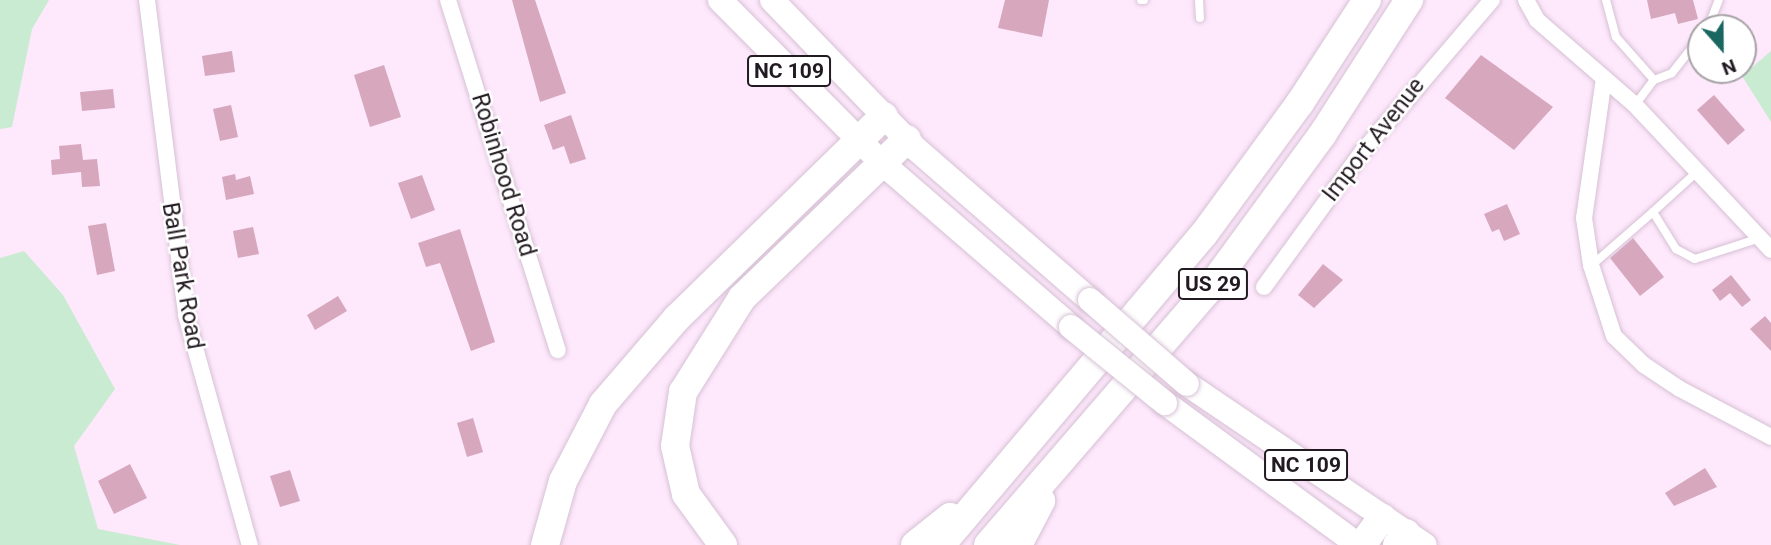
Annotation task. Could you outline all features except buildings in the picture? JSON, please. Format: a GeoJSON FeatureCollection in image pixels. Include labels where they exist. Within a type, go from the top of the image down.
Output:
{"type":"FeatureCollection","features":[{"type":"Feature","properties":{"kind":"highway","name":"US 29"},"geometry":{"type":"LineString","coordinates":[[942,545],[1204,234],[1300,103],[1367,0]]}},
{"type":"Feature","properties":{"kind":"highway","name":"US 29"},"geometry":{"type":"LineString","coordinates":[[988,545],[1210,288],[1322,135],[1409,0]]}},
{"type":"Feature","properties":{"kind":"highway"},"geometry":{"type":"LineString","coordinates":[[545,545],[563,481],[603,404],[677,318],[884,116]]}},
{"type":"Feature","properties":{"kind":"highway"},"geometry":{"type":"LineString","coordinates":[[723,545],[686,494],[676,446],[683,392],[742,298],[907,139]]}},
{"type":"Feature","properties":{"kind":"highway"},"geometry":{"type":"LineString","coordinates":[[1018,545],[1077,442]]}},
{"type":"Feature","properties":{"kind":"highway"},"geometry":{"type":"LineString","coordinates":[[915,545],[1012,462]]}},
{"type":"Feature","properties":{"kind":"highway"},"geometry":{"type":"LineString","coordinates":[[1360,545],[1382,517]]}},
{"type":"Feature","properties":{"kind":"main road","name":"NC 109"},"geometry":{"type":"LineString","coordinates":[[720,0],[882,163],[1071,327],[1165,403],[1360,545]]}},
{"type":"Feature","properties":{"kind":"main road","name":"NC 109"},"geometry":{"type":"LineString","coordinates":[[772,0],[907,139],[1002,229],[1187,384],[1382,517],[1409,541]]}},
{"type":"Feature","properties":{"kind":"street","name":"Ball Park Road"},"geometry":{"type":"LineString","coordinates":[[147,0],[186,315],[250,545]]}},
{"type":"Feature","properties":{"kind":"street","name":"Robinhood Road"},"geometry":{"type":"LineString","coordinates":[[448,0],[558,350]]}},
{"type":"Feature","properties":{"kind":"street","name":"Import Avenue"},"geometry":{"type":"LineString","coordinates":[[1264,287],[1362,152],[1444,49],[1492,0]]}},
{"type":"Feature","properties":{"kind":"street"},"geometry":{"type":"LineString","coordinates":[[1526,0],[1547,29],[1634,105],[1765,244]]}},
{"type":"Feature","properties":{"kind":"street"},"geometry":{"type":"LineString","coordinates":[[1604,78],[1585,205],[1591,265],[1614,336],[1628,352],[1680,389],[1771,437]]}},
{"type":"Feature","properties":{"kind":"lane"},"geometry":{"type":"LineString","coordinates":[[1199,0],[1200,18]]}},
{"type":"Feature","properties":{"kind":"lane"},"geometry":{"type":"LineString","coordinates":[[1606,0],[1616,37],[1654,80]]}},
{"type":"Feature","properties":{"kind":"lane"},"geometry":{"type":"LineString","coordinates":[[1634,105],[1654,80],[1672,73],[1687,54]]}},
{"type":"Feature","properties":{"kind":"lane"},"geometry":{"type":"LineString","coordinates":[[1591,265],[1698,171]]}},
{"type":"Feature","properties":{"kind":"lane"},"geometry":{"type":"LineString","coordinates":[[1653,212],[1660,229],[1687,257],[1719,254],[1765,244]]}},
{"type":"Feature","properties":{"kind":"green space"},"geometry":{"type":"Polygon","coordinates":[[[0,0],[49,0],[32,29],[12,127],[0,129],[0,0]]]}},
{"type":"Feature","properties":{"kind":"green space"},"geometry":{"type":"Polygon","coordinates":[[[1771,51],[1771,122],[1747,84],[1757,84],[1757,63],[1771,51]]]}},
{"type":"Feature","properties":{"kind":"green space"},"geometry":{"type":"Polygon","coordinates":[[[24,251],[63,295],[115,389],[74,446],[98,529],[180,545],[0,545],[0,258],[24,251]]]}}]}
